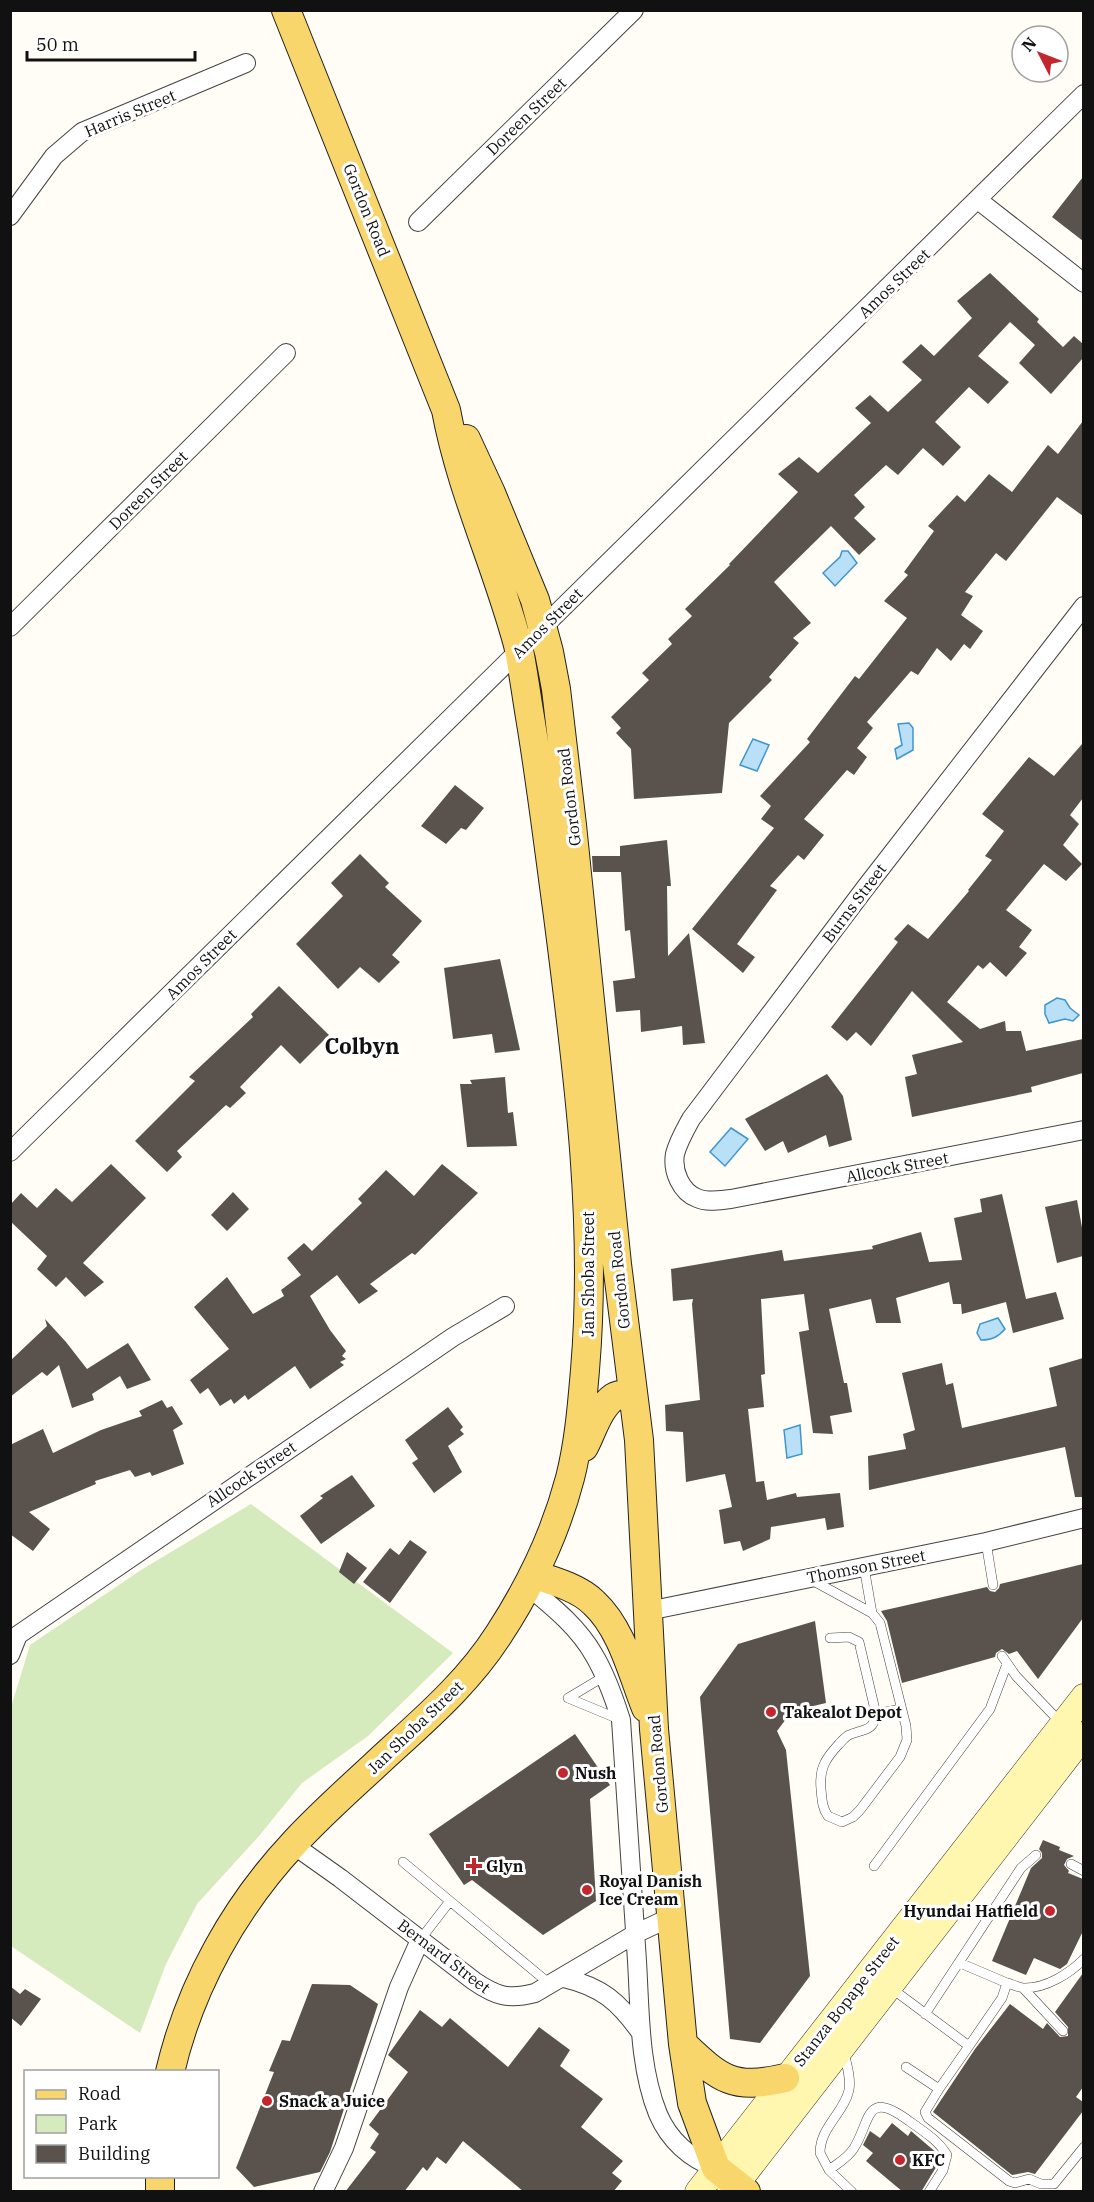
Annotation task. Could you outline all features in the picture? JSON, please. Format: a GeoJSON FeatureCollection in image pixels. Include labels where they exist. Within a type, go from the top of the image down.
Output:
{"type":"FeatureCollection","features":[{"type":"Feature","properties":{"kind":"main road","name":"Gordon Road"},"geometry":{"type":"LineString","coordinates":[[286,10],[446,410],[459,467],[507,608],[519,651],[551,865],[575,1060]]}},
{"type":"Feature","properties":{"kind":"main road","name":"Gordon Road"},"geometry":{"type":"LineString","coordinates":[[446,410],[467,441],[535,600],[556,689],[616,1264],[639,1440],[654,1729],[683,2044],[693,2103],[732,2184]]}},
{"type":"Feature","properties":{"kind":"main road","name":"Jan Shoba Street"},"geometry":{"type":"LineString","coordinates":[[171,2070],[190,2006],[206,1969],[227,1932],[258,1888],[292,1845],[347,1791],[450,1697],[495,1641],[532,1581],[555,1527],[572,1473],[583,1401],[590,1276],[589,1207],[575,1060]]}},
{"type":"Feature","properties":{"kind":"main road"},"geometry":{"type":"LineString","coordinates":[[572,1473],[604,1407],[615,1396],[633,1393]]}},
{"type":"Feature","properties":{"kind":"main road"},"geometry":{"type":"LineString","coordinates":[[532,1581],[554,1581],[585,1596],[605,1616],[622,1648],[654,1729]]}},
{"type":"Feature","properties":{"kind":"main road","name":"Stanza Bopape Street"},"geometry":{"type":"LineString","coordinates":[[698,2192],[732,2184],[842,2047],[889,1986],[1073,1730],[1083,1697]]}},
{"type":"Feature","properties":{"kind":"main road","name":"Stanza Bopape Street"},"geometry":{"type":"LineString","coordinates":[[732,2184],[785,2078],[1073,1730]]}},
{"type":"Feature","properties":{"kind":"main road"},"geometry":{"type":"LineString","coordinates":[[683,2044],[709,2067],[736,2082],[761,2084],[785,2078]]}},
{"type":"Feature","properties":{"kind":"street","name":"Doreen Street"},"geometry":{"type":"LineString","coordinates":[[418,222],[634,10]]}},
{"type":"Feature","properties":{"kind":"street","name":"Harris Street"},"geometry":{"type":"LineString","coordinates":[[10,216],[54,156],[81,132],[246,63]]}},
{"type":"Feature","properties":{"kind":"street","name":"Amos Street"},"geometry":{"type":"LineString","coordinates":[[10,1152],[1083,94]]}},
{"type":"Feature","properties":{"kind":"street"},"geometry":{"type":"LineString","coordinates":[[978,200],[1083,283]]}},
{"type":"Feature","properties":{"kind":"street","name":"Doreen Street"},"geometry":{"type":"LineString","coordinates":[[10,627],[286,353]]}},
{"type":"Feature","properties":{"kind":"street","name":"Burns Street"},"geometry":{"type":"LineString","coordinates":[[710,1201],[698,1199],[688,1193],[681,1186],[675,1168],[675,1156],[680,1140],[691,1119],[1083,606]]}},
{"type":"Feature","properties":{"kind":"street","name":"Allcock Street"},"geometry":{"type":"LineString","coordinates":[[710,1201],[731,1199],[1083,1130]]}},
{"type":"Feature","properties":{"kind":"street","name":"Allcock Street"},"geometry":{"type":"LineString","coordinates":[[10,1655],[14,1632],[453,1336],[505,1306]]}},
{"type":"Feature","properties":{"kind":"street","name":"Thomson Street"},"geometry":{"type":"LineString","coordinates":[[648,1611],[986,1542],[1083,1518]]}},
{"type":"Feature","properties":{"kind":"street","name":"Gordon Road"},"geometry":{"type":"LineString","coordinates":[[532,1581],[594,1653],[621,1720],[642,2035],[650,2092],[665,2129],[689,2154],[732,2184]]}},
{"type":"Feature","properties":{"kind":"street","name":"Bernard Street"},"geometry":{"type":"LineString","coordinates":[[292,1845],[340,1878],[474,1981],[496,1995],[535,1994],[635,1934],[671,1917]]}},
{"type":"Feature","properties":{"kind":"street"},"geometry":{"type":"LineString","coordinates":[[323,2192],[344,2148],[399,1987],[420,1940]]}},
{"type":"Feature","properties":{"kind":"street"},"geometry":{"type":"LineString","coordinates":[[558,1982],[582,1982],[605,1994],[627,2013],[642,2035]]}},
{"type":"Feature","properties":{"kind":"lane"},"geometry":{"type":"LineString","coordinates":[[986,1542],[993,1585]]}},
{"type":"Feature","properties":{"kind":"lane"},"geometry":{"type":"LineString","coordinates":[[830,1638],[849,1637],[859,1642],[876,1714],[872,1726],[867,1730],[845,1737],[823,1764],[820,1779],[823,1807],[832,1820],[842,1822],[853,1817],[900,1757],[907,1736],[879,1623],[872,1613],[864,1567]]}},
{"type":"Feature","properties":{"kind":"lane"},"geometry":{"type":"LineString","coordinates":[[808,1578],[872,1613]]}},
{"type":"Feature","properties":{"kind":"lane"},"geometry":{"type":"LineString","coordinates":[[874,1866],[990,1709],[1004,1660],[1073,1730]]}},
{"type":"Feature","properties":{"kind":"lane"},"geometry":{"type":"LineString","coordinates":[[605,1676],[568,1698],[621,1720]]}},
{"type":"Feature","properties":{"kind":"lane"},"geometry":{"type":"LineString","coordinates":[[876,1714],[901,1709]]}},
{"type":"Feature","properties":{"kind":"lane"},"geometry":{"type":"LineString","coordinates":[[926,2014],[1021,1868],[1036,1855]]}},
{"type":"Feature","properties":{"kind":"lane"},"geometry":{"type":"LineString","coordinates":[[403,1862],[450,1901],[558,1982]]}},
{"type":"Feature","properties":{"kind":"lane"},"geometry":{"type":"LineString","coordinates":[[1071,1864],[1083,1871]]}},
{"type":"Feature","properties":{"kind":"lane"},"geometry":{"type":"LineString","coordinates":[[420,1940],[450,1901]]}},
{"type":"Feature","properties":{"kind":"lane"},"geometry":{"type":"LineString","coordinates":[[1024,1989],[1048,1983],[1064,1975],[1083,1959]]}},
{"type":"Feature","properties":{"kind":"lane"},"geometry":{"type":"LineString","coordinates":[[960,1964],[1024,1989],[1063,2031]]}},
{"type":"Feature","properties":{"kind":"lane"},"geometry":{"type":"LineString","coordinates":[[1007,1983],[1002,1998],[925,2112],[928,2118],[1009,2181],[1015,2183],[1029,2179],[1041,2184],[1054,2184],[1083,2147]]}},
{"type":"Feature","properties":{"kind":"lane"},"geometry":{"type":"LineString","coordinates":[[889,1986],[969,2046]]}},
{"type":"Feature","properties":{"kind":"lane"},"geometry":{"type":"LineString","coordinates":[[842,2047],[848,2068],[849,2090],[824,2133],[820,2153],[829,2170],[852,2192]]}},
{"type":"Feature","properties":{"kind":"lane"},"geometry":{"type":"LineString","coordinates":[[906,2067],[939,2089]]}},
{"type":"Feature","properties":{"kind":"lane"},"geometry":{"type":"LineString","coordinates":[[829,2170],[849,2155],[855,2147],[865,2120],[872,2112],[879,2108],[891,2109],[936,2142],[947,2155],[944,2170],[929,2192]]}},
{"type":"Feature","properties":{"kind":"green space"},"geometry":{"type":"Polygon","coordinates":[[[251,1504],[453,1653],[368,1736],[302,1783],[259,1836],[197,1904],[166,1964],[140,2033],[11,1946],[11,1707],[30,1645],[141,1570],[251,1504]]]}},
{"type":"Feature","properties":{"kind":"water"},"geometry":{"type":"Polygon","coordinates":[[[842,551],[848,551],[857,563],[835,586],[823,573],[840,557],[842,551]]]}},
{"type":"Feature","properties":{"kind":"water"},"geometry":{"type":"Polygon","coordinates":[[[909,723],[913,728],[913,750],[897,759],[895,749],[902,745],[898,724],[909,723]]]}},
{"type":"Feature","properties":{"kind":"water"},"geometry":{"type":"Polygon","coordinates":[[[753,739],[769,745],[757,771],[740,765],[753,739]]]}},
{"type":"Feature","properties":{"kind":"water"},"geometry":{"type":"Polygon","coordinates":[[[1057,998],[1065,1000],[1070,1008],[1079,1015],[1073,1021],[1065,1019],[1049,1023],[1045,1014],[1045,1005],[1057,998]]]}},
{"type":"Feature","properties":{"kind":"water"},"geometry":{"type":"Polygon","coordinates":[[[731,1128],[748,1139],[725,1166],[710,1152],[731,1128]]]}},
{"type":"Feature","properties":{"kind":"water"},"geometry":{"type":"Polygon","coordinates":[[[998,1318],[1005,1329],[994,1338],[981,1340],[977,1333],[980,1324],[998,1318]]]}},
{"type":"Feature","properties":{"kind":"water"},"geometry":{"type":"Polygon","coordinates":[[[800,1425],[802,1454],[787,1458],[784,1430],[800,1425]]]}},
{"type":"Feature","properties":{"kind":"building"},"geometry":{"type":"Polygon","coordinates":[[[1083,177],[1083,241],[1052,217],[1083,177]]]}},
{"type":"Feature","properties":{"kind":"building"},"geometry":{"type":"Polygon","coordinates":[[[990,273],[1039,319],[1037,322],[1063,347],[1074,336],[1083,344],[1083,358],[1051,394],[1019,363],[1035,345],[1010,322],[978,356],[1009,382],[988,404],[969,387],[935,422],[961,447],[943,466],[923,448],[898,475],[886,465],[854,495],[865,507],[854,518],[876,539],[859,555],[831,526],[774,582],[811,623],[793,638],[799,643],[769,677],[772,680],[729,723],[722,793],[634,799],[631,749],[616,733],[621,728],[611,717],[649,680],[642,673],[672,644],[668,639],[692,616],[685,609],[730,565],[798,492],[778,474],[799,457],[818,473],[871,423],[855,408],[870,395],[888,412],[922,380],[902,362],[921,344],[934,356],[972,318],[957,301],[990,273]]]}},
{"type":"Feature","properties":{"kind":"building"},"geometry":{"type":"Polygon","coordinates":[[[1083,421],[1083,516],[1057,497],[1006,561],[996,553],[965,592],[973,596],[961,615],[983,631],[970,649],[964,644],[951,661],[937,648],[918,675],[911,671],[867,722],[873,728],[857,748],[867,757],[854,775],[847,770],[804,819],[824,835],[804,860],[798,855],[770,886],[777,890],[737,944],[755,957],[743,973],[692,929],[774,828],[761,819],[771,806],[760,796],[810,742],[807,739],[855,676],[859,679],[907,618],[884,601],[908,575],[904,572],[934,531],[928,526],[957,495],[965,502],[989,474],[1012,492],[1048,445],[1058,454],[1083,421]]]}},
{"type":"Feature","properties":{"kind":"building"},"geometry":{"type":"Polygon","coordinates":[[[1083,743],[1083,798],[1070,815],[1079,824],[1063,845],[1082,864],[1066,881],[1044,864],[1006,910],[1032,930],[1019,947],[1027,953],[1006,977],[990,962],[983,969],[978,965],[947,1002],[980,1029],[1005,1021],[1006,1031],[1021,1031],[1026,1051],[1083,1039],[1083,1073],[1031,1087],[1032,1092],[912,1117],[905,1077],[917,1074],[912,1055],[963,1042],[912,991],[871,1046],[856,1032],[847,1041],[831,1027],[898,942],[894,939],[908,924],[928,939],[992,860],[985,856],[1004,831],[982,814],[1029,757],[1054,776],[1083,743]]]}},
{"type":"Feature","properties":{"kind":"building"},"geometry":{"type":"Polygon","coordinates":[[[455,785],[484,808],[466,830],[461,828],[446,844],[421,826],[455,785]]]}},
{"type":"Feature","properties":{"kind":"building"},"geometry":{"type":"Polygon","coordinates":[[[667,840],[671,886],[667,886],[668,956],[689,933],[705,1043],[683,1045],[682,1026],[641,1032],[640,1010],[616,1012],[613,981],[635,978],[630,930],[625,931],[621,872],[593,872],[592,856],[620,856],[620,846],[667,840]]]}},
{"type":"Feature","properties":{"kind":"building"},"geometry":{"type":"Polygon","coordinates":[[[360,854],[389,883],[385,887],[422,921],[392,955],[400,962],[379,983],[360,967],[338,989],[296,944],[343,896],[331,883],[360,854]]]}},
{"type":"Feature","properties":{"kind":"building"},"geometry":{"type":"Polygon","coordinates":[[[500,959],[520,1050],[495,1053],[492,1034],[453,1039],[444,968],[500,959]]]}},
{"type":"Feature","properties":{"kind":"building"},"geometry":{"type":"Polygon","coordinates":[[[279,986],[329,1035],[300,1064],[281,1045],[240,1087],[246,1093],[230,1108],[226,1105],[177,1151],[182,1157],[167,1172],[135,1141],[195,1081],[189,1077],[253,1017],[251,1014],[279,986]]]}},
{"type":"Feature","properties":{"kind":"building"},"geometry":{"type":"Polygon","coordinates":[[[827,1074],[843,1096],[852,1140],[829,1147],[826,1135],[788,1153],[783,1141],[765,1151],[745,1119],[827,1074]]]}},
{"type":"Feature","properties":{"kind":"building"},"geometry":{"type":"Polygon","coordinates":[[[505,1077],[508,1113],[513,1112],[517,1146],[467,1147],[460,1084],[472,1084],[470,1080],[505,1077]]]}},
{"type":"Feature","properties":{"kind":"building"},"geometry":{"type":"Polygon","coordinates":[[[111,1164],[146,1198],[83,1263],[104,1282],[85,1297],[66,1277],[56,1287],[37,1269],[47,1256],[10,1221],[10,1205],[21,1193],[37,1208],[56,1188],[72,1202],[111,1164]]]}},
{"type":"Feature","properties":{"kind":"building"},"geometry":{"type":"Polygon","coordinates":[[[442,1164],[478,1193],[415,1255],[412,1253],[370,1284],[378,1291],[359,1304],[337,1275],[310,1296],[330,1330],[346,1351],[342,1356],[346,1359],[340,1362],[344,1365],[310,1389],[295,1366],[248,1400],[245,1395],[234,1404],[231,1399],[220,1406],[208,1388],[200,1394],[190,1380],[229,1349],[194,1307],[227,1277],[253,1314],[284,1296],[281,1290],[301,1275],[287,1258],[304,1243],[312,1251],[362,1203],[358,1199],[386,1170],[414,1196],[442,1164]]]}},
{"type":"Feature","properties":{"kind":"building"},"geometry":{"type":"Polygon","coordinates":[[[233,1192],[249,1209],[227,1231],[211,1215],[233,1192]]]}},
{"type":"Feature","properties":{"kind":"building"},"geometry":{"type":"Polygon","coordinates":[[[1002,1194],[1026,1299],[1056,1292],[1064,1319],[1013,1333],[1006,1302],[962,1314],[961,1304],[953,1304],[949,1282],[896,1298],[901,1323],[876,1323],[871,1299],[829,1309],[852,1412],[830,1416],[833,1434],[813,1433],[799,1332],[809,1330],[804,1294],[761,1299],[765,1374],[761,1375],[764,1407],[748,1409],[756,1482],[764,1481],[767,1500],[796,1493],[797,1497],[840,1493],[844,1527],[827,1530],[825,1518],[771,1527],[770,1539],[743,1551],[740,1541],[724,1544],[719,1510],[732,1507],[725,1474],[686,1482],[683,1432],[666,1431],[665,1405],[700,1400],[693,1299],[673,1301],[671,1269],[782,1250],[784,1261],[873,1249],[872,1246],[921,1232],[929,1262],[962,1260],[954,1218],[982,1212],[980,1199],[1002,1194]]]}},
{"type":"Feature","properties":{"kind":"building"},"geometry":{"type":"Polygon","coordinates":[[[1077,1200],[1083,1233],[1083,1256],[1057,1263],[1045,1207],[1077,1200]]]}},
{"type":"Feature","properties":{"kind":"building"},"geometry":{"type":"Polygon","coordinates":[[[45,1319],[87,1369],[128,1343],[151,1380],[127,1389],[120,1376],[92,1394],[94,1400],[72,1408],[59,1365],[47,1376],[42,1372],[10,1397],[10,1361],[47,1326],[45,1319]]]}},
{"type":"Feature","properties":{"kind":"building"},"geometry":{"type":"Polygon","coordinates":[[[1083,1358],[1083,1497],[1075,1497],[1065,1447],[869,1490],[868,1456],[906,1449],[903,1434],[915,1430],[902,1373],[942,1363],[946,1385],[953,1383],[962,1428],[1057,1406],[1049,1368],[1083,1358]]]}},
{"type":"Feature","properties":{"kind":"building"},"geometry":{"type":"Polygon","coordinates":[[[162,1400],[167,1408],[172,1406],[183,1424],[173,1430],[184,1464],[152,1476],[150,1472],[135,1477],[130,1470],[95,1481],[96,1484],[29,1512],[50,1529],[33,1551],[10,1534],[10,1445],[43,1429],[53,1453],[101,1430],[142,1416],[139,1411],[162,1400]]]}},
{"type":"Feature","properties":{"kind":"building"},"geometry":{"type":"Polygon","coordinates":[[[448,1407],[463,1427],[460,1430],[464,1434],[448,1446],[462,1472],[434,1493],[412,1463],[418,1459],[405,1440],[448,1407]]]}},
{"type":"Feature","properties":{"kind":"building"},"geometry":{"type":"Polygon","coordinates":[[[352,1475],[375,1506],[321,1544],[300,1516],[323,1498],[320,1496],[352,1475]]]}},
{"type":"Feature","properties":{"kind":"building"},"geometry":{"type":"Polygon","coordinates":[[[410,1540],[427,1552],[390,1603],[363,1582],[390,1548],[399,1555],[410,1540]]]}},
{"type":"Feature","properties":{"kind":"building"},"geometry":{"type":"Polygon","coordinates":[[[347,1552],[367,1568],[354,1584],[339,1572],[347,1552]]]}},
{"type":"Feature","properties":{"kind":"building"},"geometry":{"type":"Polygon","coordinates":[[[1083,1564],[1083,1618],[1038,1679],[1017,1651],[1009,1654],[1002,1649],[996,1653],[995,1657],[902,1683],[887,1621],[881,1611],[987,1587],[990,1591],[995,1592],[1000,1584],[1083,1564]]]}},
{"type":"Feature","properties":{"kind":"building"},"geometry":{"type":"Polygon","coordinates":[[[815,1621],[826,1703],[792,1711],[777,1731],[786,1750],[810,1976],[760,2043],[730,2039],[700,1697],[738,1644],[815,1621]]]}},
{"type":"Feature","properties":{"kind":"building"},"geometry":{"type":"Polygon","coordinates":[[[575,1734],[610,1785],[590,1799],[596,1901],[543,1935],[472,1880],[464,1885],[429,1834],[575,1734]]]}},
{"type":"Feature","properties":{"kind":"building"},"geometry":{"type":"Polygon","coordinates":[[[1043,1840],[1074,1856],[1067,1859],[1064,1865],[1068,1873],[1083,1879],[1083,1931],[1067,1964],[1060,1969],[1034,1958],[1026,1975],[992,1961],[1031,1868],[1042,1858],[1039,1849],[1043,1840]]]}},
{"type":"Feature","properties":{"kind":"building"},"geometry":{"type":"Polygon","coordinates":[[[1083,1973],[1083,2087],[1076,2097],[1083,2102],[1083,2111],[1035,2174],[1028,2172],[1012,2175],[933,2112],[975,2049],[1010,2004],[1043,2029],[1047,2023],[1060,2037],[1068,2036],[1068,2027],[1055,2012],[1083,1973]]]}},
{"type":"Feature","properties":{"kind":"building"},"geometry":{"type":"Polygon","coordinates":[[[312,1984],[350,1985],[378,2004],[330,2152],[320,2172],[254,2187],[236,2168],[274,2072],[269,2071],[282,2040],[290,2041],[312,1984]]]}},
{"type":"Feature","properties":{"kind":"building"},"geometry":{"type":"Polygon","coordinates":[[[10,1986],[20,1994],[25,1989],[41,1999],[21,2026],[10,2017],[10,1986]]]}},
{"type":"Feature","properties":{"kind":"building"},"geometry":{"type":"Polygon","coordinates":[[[420,2010],[442,2027],[450,2018],[508,2067],[539,2027],[570,2050],[560,2066],[603,2099],[581,2127],[623,2161],[612,2173],[622,2181],[613,2192],[524,2192],[463,2141],[446,2164],[437,2157],[427,2171],[423,2167],[404,2192],[345,2192],[376,2152],[370,2148],[379,2134],[369,2125],[408,2072],[388,2055],[420,2010]]]}},
{"type":"Feature","properties":{"kind":"building"},"geometry":{"type":"Polygon","coordinates":[[[892,2123],[908,2136],[911,2131],[938,2154],[938,2164],[921,2192],[903,2192],[866,2161],[873,2153],[863,2145],[870,2131],[880,2138],[892,2123]]]}},
{"type":"Feature","properties":{"kind":"place","name":"Takealot Depot"},"geometry":{"type":"Point","coordinates":[771,1712]}},
{"type":"Feature","properties":{"kind":"place","name":"Nush"},"geometry":{"type":"Point","coordinates":[563,1773]}},
{"type":"Feature","properties":{"kind":"place","name":"Glyn"},"geometry":{"type":"Point","coordinates":[474,1866]}},
{"type":"Feature","properties":{"kind":"place","name":"Royal Danish Ice Cream"},"geometry":{"type":"Point","coordinates":[587,1890]}},
{"type":"Feature","properties":{"kind":"place","name":"Hyundai Hatfield"},"geometry":{"type":"Point","coordinates":[1050,1911]}},
{"type":"Feature","properties":{"kind":"place","name":"Snack a Juice"},"geometry":{"type":"Point","coordinates":[267,2101]}},
{"type":"Feature","properties":{"kind":"place","name":"KFC"},"geometry":{"type":"Point","coordinates":[900,2160]}},
{"type":"Feature","properties":{"kind":"district","name":"Colbyn"},"geometry":{"type":"Point","coordinates":[362,1045]}}]}
